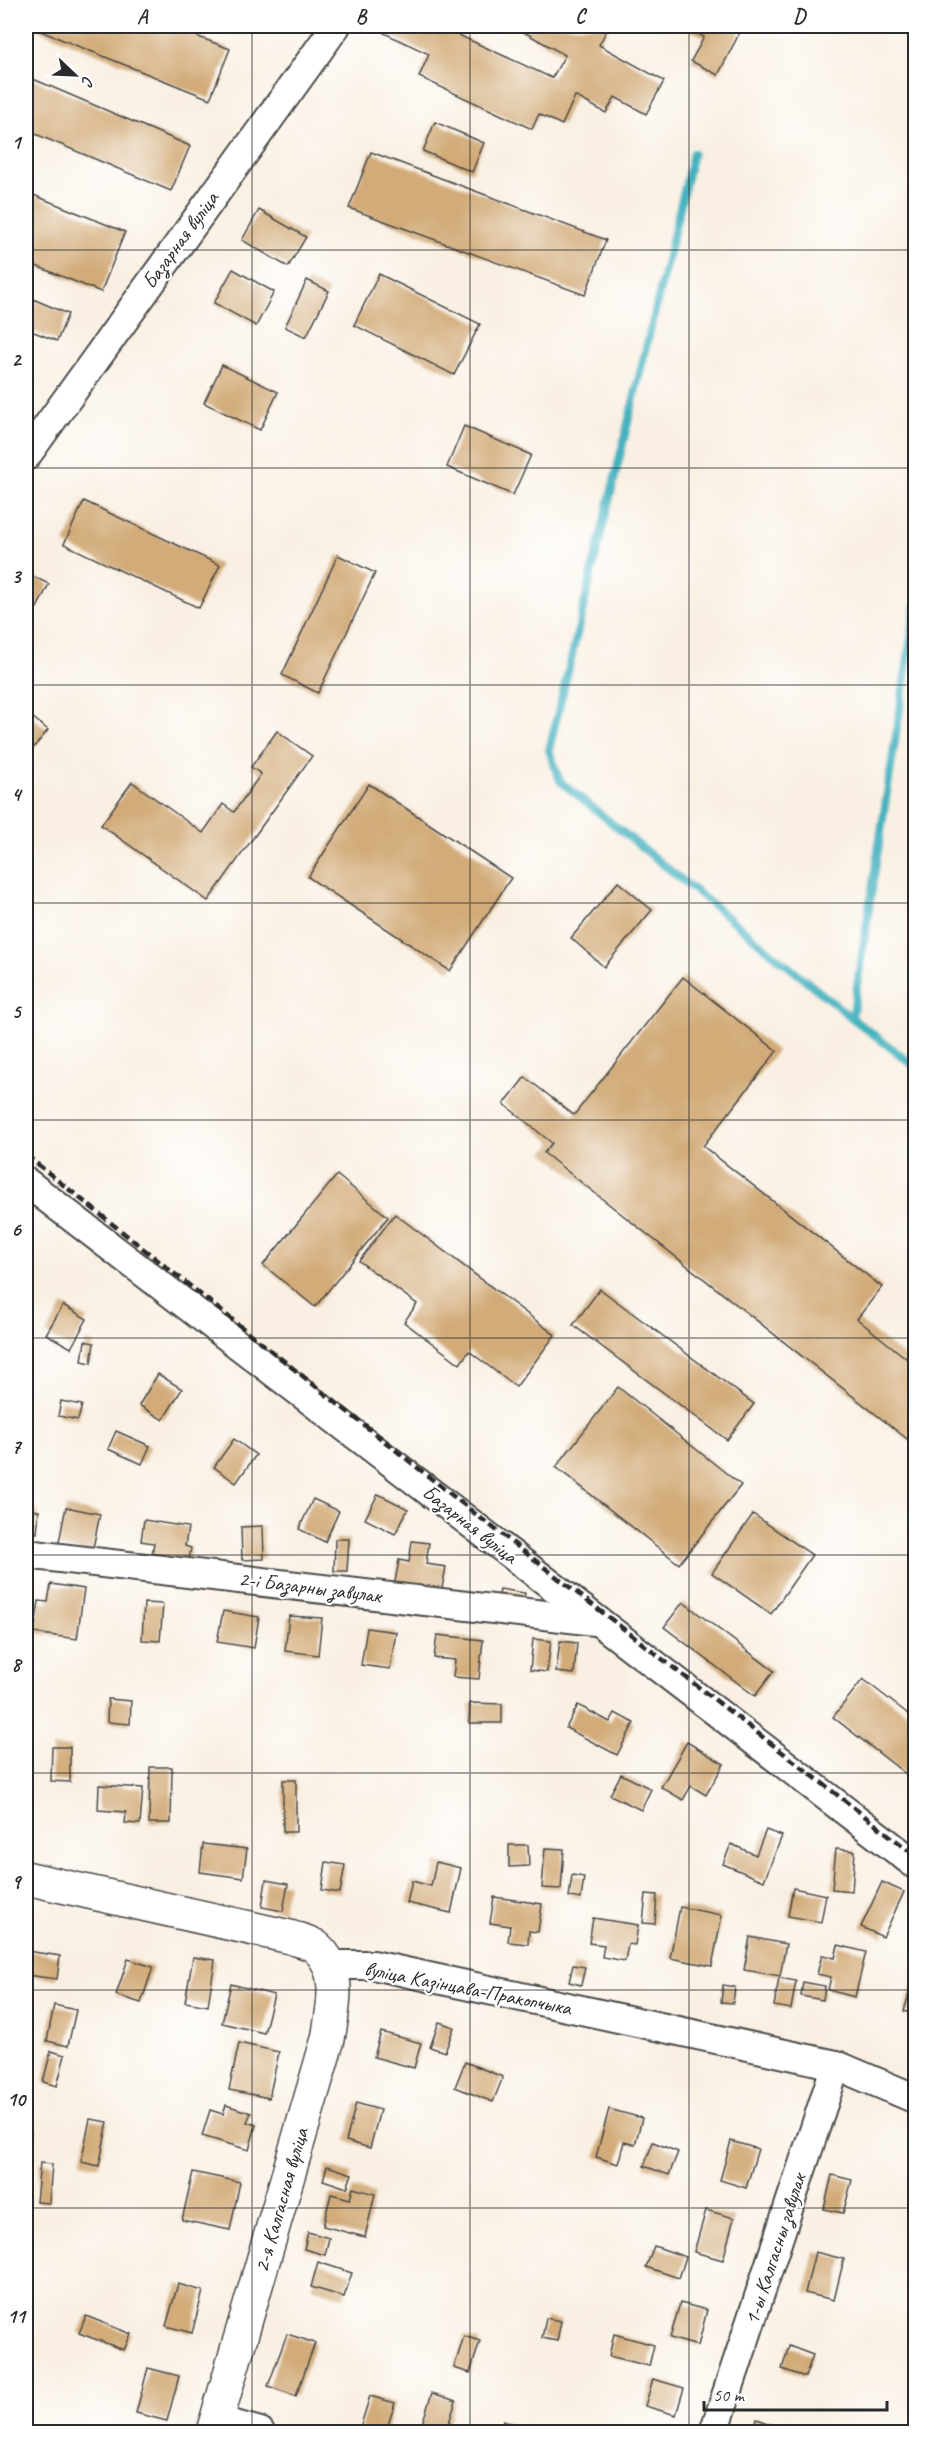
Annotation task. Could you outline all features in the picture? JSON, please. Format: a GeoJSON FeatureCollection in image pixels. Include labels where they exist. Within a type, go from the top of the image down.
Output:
{"type":"FeatureCollection","features":[{"type":"Feature","properties":{"kind":"street","name":"Базарная вуліца"},"geometry":{"type":"LineString","coordinates":[[26,456],[336,26]]}},
{"type":"Feature","properties":{"kind":"street","name":"Базарная вуліца"},"geometry":{"type":"LineString","coordinates":[[26,1182],[595,1621],[915,1864]]}},
{"type":"Feature","properties":{"kind":"street","name":"2-і Базарны завулак"},"geometry":{"type":"LineString","coordinates":[[26,1554],[595,1621]]}},
{"type":"Feature","properties":{"kind":"street"},"geometry":{"type":"LineString","coordinates":[[26,1878],[290,1937],[315,1946],[330,1965]]}},
{"type":"Feature","properties":{"kind":"street","name":"вуліца Казінцава-Пракопчыка"},"geometry":{"type":"LineString","coordinates":[[330,1965],[373,1965],[836,2065],[915,2099]]}},
{"type":"Feature","properties":{"kind":"street","name":"2-я Калгасная вуліца"},"geometry":{"type":"LineString","coordinates":[[215,2426],[328,2039],[335,1997],[330,1965]]}},
{"type":"Feature","properties":{"kind":"street","name":"1-ы Калгасны завулак"},"geometry":{"type":"LineString","coordinates":[[714,2433],[836,2065]]}},
{"type":"Feature","properties":{"kind":"street"},"geometry":{"type":"LineString","coordinates":[[215,2426],[260,2433]]}},
{"type":"Feature","properties":{"kind":"building"},"geometry":{"type":"Polygon","coordinates":[[[28,26],[170,26],[230,49],[210,99],[28,26]]]}},
{"type":"Feature","properties":{"kind":"building"},"geometry":{"type":"Polygon","coordinates":[[[387,26],[439,26],[552,78],[565,55],[513,26],[609,26],[599,45],[664,81],[646,114],[615,97],[606,113],[575,96],[562,125],[539,114],[532,129],[419,77],[429,54],[384,33],[387,26]]]}},
{"type":"Feature","properties":{"kind":"building"},"geometry":{"type":"Polygon","coordinates":[[[682,26],[743,26],[718,75],[691,61],[704,37],[682,26]]]}},
{"type":"Feature","properties":{"kind":"building"},"geometry":{"type":"Polygon","coordinates":[[[26,76],[190,146],[171,191],[26,130],[26,76]]]}},
{"type":"Feature","properties":{"kind":"building"},"geometry":{"type":"Polygon","coordinates":[[[435,122],[484,143],[472,172],[423,151],[435,122]]]}},
{"type":"Feature","properties":{"kind":"building"},"geometry":{"type":"Polygon","coordinates":[[[371,152],[606,240],[585,295],[349,208],[371,152]]]}},
{"type":"Feature","properties":{"kind":"building"},"geometry":{"type":"Polygon","coordinates":[[[26,192],[125,232],[101,292],[26,262],[26,192]]]}},
{"type":"Feature","properties":{"kind":"building"},"geometry":{"type":"Polygon","coordinates":[[[259,210],[306,237],[288,267],[242,240],[259,210]]]}},
{"type":"Feature","properties":{"kind":"building"},"geometry":{"type":"Polygon","coordinates":[[[233,269],[274,292],[256,326],[214,303],[233,269]]]}},
{"type":"Feature","properties":{"kind":"building"},"geometry":{"type":"Polygon","coordinates":[[[379,274],[480,324],[454,375],[354,325],[379,274]]]}},
{"type":"Feature","properties":{"kind":"building"},"geometry":{"type":"Polygon","coordinates":[[[307,280],[329,291],[306,337],[285,327],[307,280]]]}},
{"type":"Feature","properties":{"kind":"building"},"geometry":{"type":"Polygon","coordinates":[[[26,296],[68,314],[57,341],[26,329],[26,296]]]}},
{"type":"Feature","properties":{"kind":"building"},"geometry":{"type":"Polygon","coordinates":[[[222,365],[278,392],[260,430],[204,403],[222,365]]]}},
{"type":"Feature","properties":{"kind":"building"},"geometry":{"type":"Polygon","coordinates":[[[464,426],[531,455],[513,495],[447,467],[464,426]]]}},
{"type":"Feature","properties":{"kind":"building"},"geometry":{"type":"Polygon","coordinates":[[[84,501],[220,565],[199,608],[64,544],[84,501]]]}},
{"type":"Feature","properties":{"kind":"building"},"geometry":{"type":"Polygon","coordinates":[[[338,555],[375,573],[318,693],[282,675],[338,555]]]}},
{"type":"Feature","properties":{"kind":"building"},"geometry":{"type":"Polygon","coordinates":[[[26,573],[49,584],[37,608],[32,605],[29,612],[26,610],[26,573]]]}},
{"type":"Feature","properties":{"kind":"building"},"geometry":{"type":"Polygon","coordinates":[[[26,712],[48,730],[26,757],[26,712]]]}},
{"type":"Feature","properties":{"kind":"building"},"geometry":{"type":"Polygon","coordinates":[[[277,731],[312,756],[208,901],[101,825],[132,782],[203,833],[223,804],[234,812],[261,774],[251,767],[277,731]]]}},
{"type":"Feature","properties":{"kind":"building"},"geometry":{"type":"Polygon","coordinates":[[[369,784],[511,878],[450,971],[308,877],[369,784]]]}},
{"type":"Feature","properties":{"kind":"building"},"geometry":{"type":"Polygon","coordinates":[[[618,882],[652,910],[604,967],[571,938],[618,882]]]}},
{"type":"Feature","properties":{"kind":"building"},"geometry":{"type":"Polygon","coordinates":[[[683,977],[777,1051],[703,1146],[882,1287],[857,1319],[916,1366],[916,1446],[544,1153],[552,1143],[504,1104],[525,1077],[574,1115],[683,977]]]}},
{"type":"Feature","properties":{"kind":"building"},"geometry":{"type":"Polygon","coordinates":[[[337,1175],[388,1217],[315,1307],[263,1265],[337,1175]]]}},
{"type":"Feature","properties":{"kind":"building"},"geometry":{"type":"Polygon","coordinates":[[[395,1214],[555,1335],[516,1387],[469,1351],[460,1364],[404,1322],[417,1304],[359,1261],[395,1214]]]}},
{"type":"Feature","properties":{"kind":"building"},"geometry":{"type":"Polygon","coordinates":[[[600,1289],[754,1404],[727,1440],[573,1325],[600,1289]]]}},
{"type":"Feature","properties":{"kind":"building"},"geometry":{"type":"Polygon","coordinates":[[[63,1305],[87,1319],[71,1348],[46,1334],[63,1305]]]}},
{"type":"Feature","properties":{"kind":"building"},"geometry":{"type":"Polygon","coordinates":[[[85,1341],[94,1343],[91,1363],[82,1361],[85,1341]]]}},
{"type":"Feature","properties":{"kind":"building"},"geometry":{"type":"Polygon","coordinates":[[[158,1374],[182,1389],[163,1420],[139,1405],[158,1374]]]}},
{"type":"Feature","properties":{"kind":"building"},"geometry":{"type":"Polygon","coordinates":[[[618,1387],[741,1485],[679,1564],[556,1467],[618,1387]]]}},
{"type":"Feature","properties":{"kind":"building"},"geometry":{"type":"Polygon","coordinates":[[[61,1401],[82,1405],[78,1420],[58,1416],[61,1401]]]}},
{"type":"Feature","properties":{"kind":"building"},"geometry":{"type":"Polygon","coordinates":[[[116,1431],[150,1446],[142,1464],[108,1449],[116,1431]]]}},
{"type":"Feature","properties":{"kind":"building"},"geometry":{"type":"Polygon","coordinates":[[[234,1439],[256,1455],[236,1483],[214,1467],[234,1439]]]}},
{"type":"Feature","properties":{"kind":"building"},"geometry":{"type":"Polygon","coordinates":[[[378,1494],[408,1509],[395,1534],[365,1519],[378,1494]]]}},
{"type":"Feature","properties":{"kind":"building"},"geometry":{"type":"Polygon","coordinates":[[[313,1499],[339,1511],[325,1542],[299,1529],[313,1499]]]}},
{"type":"Feature","properties":{"kind":"building"},"geometry":{"type":"Polygon","coordinates":[[[66,1507],[100,1514],[92,1553],[58,1547],[66,1507]]]}},
{"type":"Feature","properties":{"kind":"building"},"geometry":{"type":"Polygon","coordinates":[[[26,1509],[39,1511],[37,1533],[26,1531],[26,1509]]]}},
{"type":"Feature","properties":{"kind":"building"},"geometry":{"type":"Polygon","coordinates":[[[753,1514],[812,1555],[771,1614],[712,1573],[753,1514]]]}},
{"type":"Feature","properties":{"kind":"building"},"geometry":{"type":"Polygon","coordinates":[[[144,1520],[188,1527],[185,1546],[191,1548],[188,1566],[151,1560],[154,1543],[141,1541],[144,1520]]]}},
{"type":"Feature","properties":{"kind":"building"},"geometry":{"type":"Polygon","coordinates":[[[263,1526],[264,1559],[242,1560],[241,1527],[263,1526]]]}},
{"type":"Feature","properties":{"kind":"building"},"geometry":{"type":"Polygon","coordinates":[[[335,1539],[349,1539],[347,1571],[334,1571],[335,1539]]]}},
{"type":"Feature","properties":{"kind":"building"},"geometry":{"type":"Polygon","coordinates":[[[412,1541],[429,1543],[426,1564],[446,1567],[441,1594],[394,1587],[399,1560],[409,1562],[412,1541]]]}},
{"type":"Feature","properties":{"kind":"building"},"geometry":{"type":"Polygon","coordinates":[[[51,1584],[84,1589],[77,1639],[34,1633],[39,1601],[48,1602],[51,1584]]]}},
{"type":"Feature","properties":{"kind":"building"},"geometry":{"type":"Polygon","coordinates":[[[500,1589],[525,1593],[522,1607],[498,1603],[500,1589]]]}},
{"type":"Feature","properties":{"kind":"building"},"geometry":{"type":"Polygon","coordinates":[[[683,1602],[774,1671],[755,1696],[664,1627],[683,1602]]]}},
{"type":"Feature","properties":{"kind":"building"},"geometry":{"type":"Polygon","coordinates":[[[144,1603],[163,1604],[160,1641],[142,1640],[144,1603]]]}},
{"type":"Feature","properties":{"kind":"building"},"geometry":{"type":"Polygon","coordinates":[[[223,1611],[259,1617],[254,1648],[217,1642],[223,1611]]]}},
{"type":"Feature","properties":{"kind":"building"},"geometry":{"type":"Polygon","coordinates":[[[289,1616],[322,1618],[318,1655],[285,1651],[289,1616]]]}},
{"type":"Feature","properties":{"kind":"building"},"geometry":{"type":"Polygon","coordinates":[[[367,1628],[396,1632],[390,1669],[361,1665],[367,1628]]]}},
{"type":"Feature","properties":{"kind":"building"},"geometry":{"type":"Polygon","coordinates":[[[437,1635],[483,1640],[479,1679],[453,1677],[455,1660],[434,1658],[437,1635]]]}},
{"type":"Feature","properties":{"kind":"building"},"geometry":{"type":"Polygon","coordinates":[[[533,1639],[551,1641],[547,1672],[530,1670],[533,1639]]]}},
{"type":"Feature","properties":{"kind":"building"},"geometry":{"type":"Polygon","coordinates":[[[560,1641],[577,1643],[574,1674],[556,1672],[560,1641]]]}},
{"type":"Feature","properties":{"kind":"building"},"geometry":{"type":"Polygon","coordinates":[[[863,1679],[916,1720],[916,1782],[833,1717],[863,1679]]]}},
{"type":"Feature","properties":{"kind":"building"},"geometry":{"type":"Polygon","coordinates":[[[108,1699],[131,1701],[130,1724],[107,1722],[108,1699]]]}},
{"type":"Feature","properties":{"kind":"building"},"geometry":{"type":"Polygon","coordinates":[[[470,1703],[502,1704],[502,1723],[469,1723],[470,1703]]]}},
{"type":"Feature","properties":{"kind":"building"},"geometry":{"type":"Polygon","coordinates":[[[578,1705],[610,1722],[615,1713],[634,1723],[617,1755],[566,1728],[578,1705]]]}},
{"type":"Feature","properties":{"kind":"building"},"geometry":{"type":"Polygon","coordinates":[[[687,1742],[724,1764],[706,1795],[691,1786],[683,1800],[661,1787],[687,1742]]]}},
{"type":"Feature","properties":{"kind":"building"},"geometry":{"type":"Polygon","coordinates":[[[52,1747],[70,1747],[70,1782],[51,1781],[52,1747]]]}},
{"type":"Feature","properties":{"kind":"building"},"geometry":{"type":"Polygon","coordinates":[[[150,1767],[172,1767],[171,1823],[149,1823],[150,1767]]]}},
{"type":"Feature","properties":{"kind":"building"},"geometry":{"type":"Polygon","coordinates":[[[621,1774],[651,1789],[641,1810],[610,1795],[621,1774]]]}},
{"type":"Feature","properties":{"kind":"building"},"geometry":{"type":"Polygon","coordinates":[[[283,1780],[296,1780],[296,1832],[283,1832],[283,1780]]]}},
{"type":"Feature","properties":{"kind":"building"},"geometry":{"type":"Polygon","coordinates":[[[99,1785],[143,1788],[140,1824],[125,1823],[126,1812],[98,1810],[99,1785]]]}},
{"type":"Feature","properties":{"kind":"building"},"geometry":{"type":"Polygon","coordinates":[[[766,1830],[782,1836],[764,1881],[723,1864],[731,1844],[756,1855],[766,1830]]]}},
{"type":"Feature","properties":{"kind":"building"},"geometry":{"type":"Polygon","coordinates":[[[203,1844],[247,1849],[243,1878],[200,1872],[203,1844]]]}},
{"type":"Feature","properties":{"kind":"building"},"geometry":{"type":"Polygon","coordinates":[[[509,1845],[528,1845],[529,1866],[509,1867],[509,1845]]]}},
{"type":"Feature","properties":{"kind":"building"},"geometry":{"type":"Polygon","coordinates":[[[545,1848],[564,1849],[561,1889],[542,1888],[545,1848]]]}},
{"type":"Feature","properties":{"kind":"building"},"geometry":{"type":"Polygon","coordinates":[[[836,1849],[855,1851],[852,1891],[832,1889],[836,1849]]]}},
{"type":"Feature","properties":{"kind":"building"},"geometry":{"type":"Polygon","coordinates":[[[326,1862],[345,1865],[340,1893],[322,1890],[326,1862]]]}},
{"type":"Feature","properties":{"kind":"building"},"geometry":{"type":"Polygon","coordinates":[[[436,1862],[461,1868],[451,1913],[407,1903],[412,1881],[431,1886],[436,1862]]]}},
{"type":"Feature","properties":{"kind":"building"},"geometry":{"type":"Polygon","coordinates":[[[572,1875],[584,1877],[581,1899],[569,1897],[572,1875]]]}},
{"type":"Feature","properties":{"kind":"building"},"geometry":{"type":"Polygon","coordinates":[[[266,1880],[288,1884],[283,1911],[262,1907],[266,1880]]]}},
{"type":"Feature","properties":{"kind":"building"},"geometry":{"type":"Polygon","coordinates":[[[882,1882],[904,1892],[883,1937],[861,1927],[882,1882]]]}},
{"type":"Feature","properties":{"kind":"building"},"geometry":{"type":"Polygon","coordinates":[[[793,1888],[826,1895],[821,1922],[788,1916],[793,1888]]]}},
{"type":"Feature","properties":{"kind":"building"},"geometry":{"type":"Polygon","coordinates":[[[646,1894],[657,1895],[655,1924],[643,1923],[646,1894]]]}},
{"type":"Feature","properties":{"kind":"building"},"geometry":{"type":"Polygon","coordinates":[[[494,1897],[542,1904],[538,1932],[529,1931],[528,1944],[508,1942],[510,1926],[490,1923],[494,1897]]]}},
{"type":"Feature","properties":{"kind":"building"},"geometry":{"type":"Polygon","coordinates":[[[680,1907],[722,1915],[712,1966],[670,1958],[680,1907]]]}},
{"type":"Feature","properties":{"kind":"building"},"geometry":{"type":"Polygon","coordinates":[[[593,1918],[638,1925],[635,1945],[628,1944],[625,1961],[602,1957],[604,1945],[589,1943],[593,1918]]]}},
{"type":"Feature","properties":{"kind":"building"},"geometry":{"type":"Polygon","coordinates":[[[750,1937],[786,1944],[780,1976],[744,1970],[750,1937]]]}},
{"type":"Feature","properties":{"kind":"building"},"geometry":{"type":"Polygon","coordinates":[[[838,1945],[866,1952],[855,1997],[828,1990],[831,1977],[817,1974],[822,1955],[835,1958],[838,1945]]]}},
{"type":"Feature","properties":{"kind":"building"},"geometry":{"type":"Polygon","coordinates":[[[27,1951],[60,1956],[57,1979],[26,1975],[27,1951]]]}},
{"type":"Feature","properties":{"kind":"building"},"geometry":{"type":"Polygon","coordinates":[[[193,1957],[215,1960],[208,2006],[185,2002],[193,1957]]]}},
{"type":"Feature","properties":{"kind":"building"},"geometry":{"type":"Polygon","coordinates":[[[128,1959],[153,1967],[141,2003],[116,1995],[128,1959]]]}},
{"type":"Feature","properties":{"kind":"building"},"geometry":{"type":"Polygon","coordinates":[[[573,1965],[585,1967],[581,1985],[569,1982],[573,1965]]]}},
{"type":"Feature","properties":{"kind":"building"},"geometry":{"type":"Polygon","coordinates":[[[779,1978],[796,1981],[791,2009],[774,2006],[779,1978]]]}},
{"type":"Feature","properties":{"kind":"building"},"geometry":{"type":"Polygon","coordinates":[[[803,1982],[825,1986],[823,2000],[801,1996],[803,1982]]]}},
{"type":"Feature","properties":{"kind":"building"},"geometry":{"type":"Polygon","coordinates":[[[231,1984],[274,1995],[264,2033],[222,2023],[231,1984]]]}},
{"type":"Feature","properties":{"kind":"building"},"geometry":{"type":"Polygon","coordinates":[[[912,1984],[916,1985],[916,2015],[904,2011],[912,1984]]]}},
{"type":"Feature","properties":{"kind":"building"},"geometry":{"type":"Polygon","coordinates":[[[723,1985],[735,1987],[733,2003],[721,2002],[723,1985]]]}},
{"type":"Feature","properties":{"kind":"building"},"geometry":{"type":"Polygon","coordinates":[[[54,2005],[76,2010],[68,2046],[47,2041],[54,2005]]]}},
{"type":"Feature","properties":{"kind":"building"},"geometry":{"type":"Polygon","coordinates":[[[439,2022],[454,2027],[445,2052],[430,2047],[439,2022]]]}},
{"type":"Feature","properties":{"kind":"building"},"geometry":{"type":"Polygon","coordinates":[[[381,2032],[421,2043],[414,2068],[374,2057],[381,2032]]]}},
{"type":"Feature","properties":{"kind":"building"},"geometry":{"type":"Polygon","coordinates":[[[239,2043],[279,2052],[269,2098],[229,2090],[239,2043]]]}},
{"type":"Feature","properties":{"kind":"building"},"geometry":{"type":"Polygon","coordinates":[[[51,2051],[65,2055],[57,2086],[43,2082],[51,2051]]]}},
{"type":"Feature","properties":{"kind":"building"},"geometry":{"type":"Polygon","coordinates":[[[465,2062],[503,2077],[493,2102],[455,2087],[465,2062]]]}},
{"type":"Feature","properties":{"kind":"building"},"geometry":{"type":"Polygon","coordinates":[[[356,2103],[380,2110],[370,2148],[346,2141],[356,2103]]]}},
{"type":"Feature","properties":{"kind":"building"},"geometry":{"type":"Polygon","coordinates":[[[226,2105],[251,2113],[247,2122],[256,2125],[249,2150],[202,2136],[210,2110],[223,2114],[226,2105]]]}},
{"type":"Feature","properties":{"kind":"building"},"geometry":{"type":"Polygon","coordinates":[[[609,2109],[642,2118],[635,2145],[624,2142],[618,2164],[596,2157],[609,2109]]]}},
{"type":"Feature","properties":{"kind":"building"},"geometry":{"type":"Polygon","coordinates":[[[90,2119],[108,2122],[99,2166],[81,2162],[90,2119]]]}},
{"type":"Feature","properties":{"kind":"building"},"geometry":{"type":"Polygon","coordinates":[[[26,2132],[31,2133],[28,2155],[26,2154],[26,2132]]]}},
{"type":"Feature","properties":{"kind":"building"},"geometry":{"type":"Polygon","coordinates":[[[731,2141],[758,2149],[746,2188],[720,2180],[731,2141]]]}},
{"type":"Feature","properties":{"kind":"building"},"geometry":{"type":"Polygon","coordinates":[[[653,2142],[678,2152],[669,2175],[644,2166],[653,2142]]]}},
{"type":"Feature","properties":{"kind":"building"},"geometry":{"type":"Polygon","coordinates":[[[40,2163],[52,2164],[49,2203],[36,2202],[40,2163]]]}},
{"type":"Feature","properties":{"kind":"building"},"geometry":{"type":"Polygon","coordinates":[[[327,2166],[352,2174],[347,2188],[323,2180],[327,2166]]]}},
{"type":"Feature","properties":{"kind":"building"},"geometry":{"type":"Polygon","coordinates":[[[193,2172],[240,2182],[230,2230],[182,2220],[193,2172]]]}},
{"type":"Feature","properties":{"kind":"building"},"geometry":{"type":"Polygon","coordinates":[[[832,2175],[852,2180],[843,2213],[824,2209],[832,2175]]]}},
{"type":"Feature","properties":{"kind":"building"},"geometry":{"type":"Polygon","coordinates":[[[353,2188],[375,2194],[365,2237],[323,2226],[331,2194],[350,2199],[353,2188]]]}},
{"type":"Feature","properties":{"kind":"building"},"geometry":{"type":"Polygon","coordinates":[[[706,2210],[734,2218],[723,2260],[694,2252],[706,2210]]]}},
{"type":"Feature","properties":{"kind":"building"},"geometry":{"type":"Polygon","coordinates":[[[308,2232],[329,2238],[325,2255],[304,2249],[308,2232]]]}},
{"type":"Feature","properties":{"kind":"building"},"geometry":{"type":"Polygon","coordinates":[[[654,2246],[686,2257],[679,2278],[646,2267],[654,2246]]]}},
{"type":"Feature","properties":{"kind":"building"},"geometry":{"type":"Polygon","coordinates":[[[815,2252],[844,2259],[834,2300],[805,2293],[815,2252]]]}},
{"type":"Feature","properties":{"kind":"building"},"geometry":{"type":"Polygon","coordinates":[[[318,2262],[352,2273],[344,2297],[311,2287],[318,2262]]]}},
{"type":"Feature","properties":{"kind":"building"},"geometry":{"type":"Polygon","coordinates":[[[178,2284],[203,2291],[192,2333],[166,2326],[178,2284]]]}},
{"type":"Feature","properties":{"kind":"building"},"geometry":{"type":"Polygon","coordinates":[[[680,2303],[707,2310],[698,2346],[670,2338],[680,2303]]]}},
{"type":"Feature","properties":{"kind":"building"},"geometry":{"type":"Polygon","coordinates":[[[86,2316],[131,2334],[124,2350],[79,2333],[86,2316]]]}},
{"type":"Feature","properties":{"kind":"building"},"geometry":{"type":"Polygon","coordinates":[[[546,2318],[561,2321],[557,2341],[542,2338],[546,2318]]]}},
{"type":"Feature","properties":{"kind":"building"},"geometry":{"type":"Polygon","coordinates":[[[287,2334],[315,2343],[296,2396],[268,2386],[287,2334]]]}},
{"type":"Feature","properties":{"kind":"building"},"geometry":{"type":"Polygon","coordinates":[[[614,2334],[654,2345],[649,2366],[609,2356],[614,2334]]]}},
{"type":"Feature","properties":{"kind":"building"},"geometry":{"type":"Polygon","coordinates":[[[464,2336],[480,2341],[470,2373],[454,2368],[464,2336]]]}},
{"type":"Feature","properties":{"kind":"building"},"geometry":{"type":"Polygon","coordinates":[[[789,2346],[813,2355],[805,2377],[782,2369],[789,2346]]]}},
{"type":"Feature","properties":{"kind":"building"},"geometry":{"type":"Polygon","coordinates":[[[148,2368],[179,2376],[167,2421],[136,2413],[148,2368]]]}},
{"type":"Feature","properties":{"kind":"building"},"geometry":{"type":"Polygon","coordinates":[[[653,2379],[684,2388],[676,2415],[645,2406],[653,2379]]]}},
{"type":"Feature","properties":{"kind":"building"},"geometry":{"type":"Polygon","coordinates":[[[432,2393],[456,2401],[446,2432],[420,2430],[432,2393]]]}},
{"type":"Feature","properties":{"kind":"building"},"geometry":{"type":"Polygon","coordinates":[[[370,2396],[395,2403],[386,2432],[374,2432],[360,2428],[370,2396]]]}},
{"type":"Feature","properties":{"kind":"building"},"geometry":{"type":"Polygon","coordinates":[[[757,2419],[794,2432],[752,2432],[757,2419]]]}},
{"type":"Feature","properties":{"kind":"building"},"geometry":{"type":"Polygon","coordinates":[[[503,2421],[540,2432],[500,2432],[503,2421]]]}},
{"type":"Feature","properties":{"kind":"waterway"},"geometry":{"type":"LineString","coordinates":[[693,153],[549,750],[560,781],[852,1018],[916,1067]]}},
{"type":"Feature","properties":{"kind":"waterway"},"geometry":{"type":"LineString","coordinates":[[852,1018],[916,606]]}},
{"type":"Feature","properties":{"kind":"railway"},"geometry":{"type":"LineString","coordinates":[[26,1155],[473,1512],[916,1856]]}}]}
